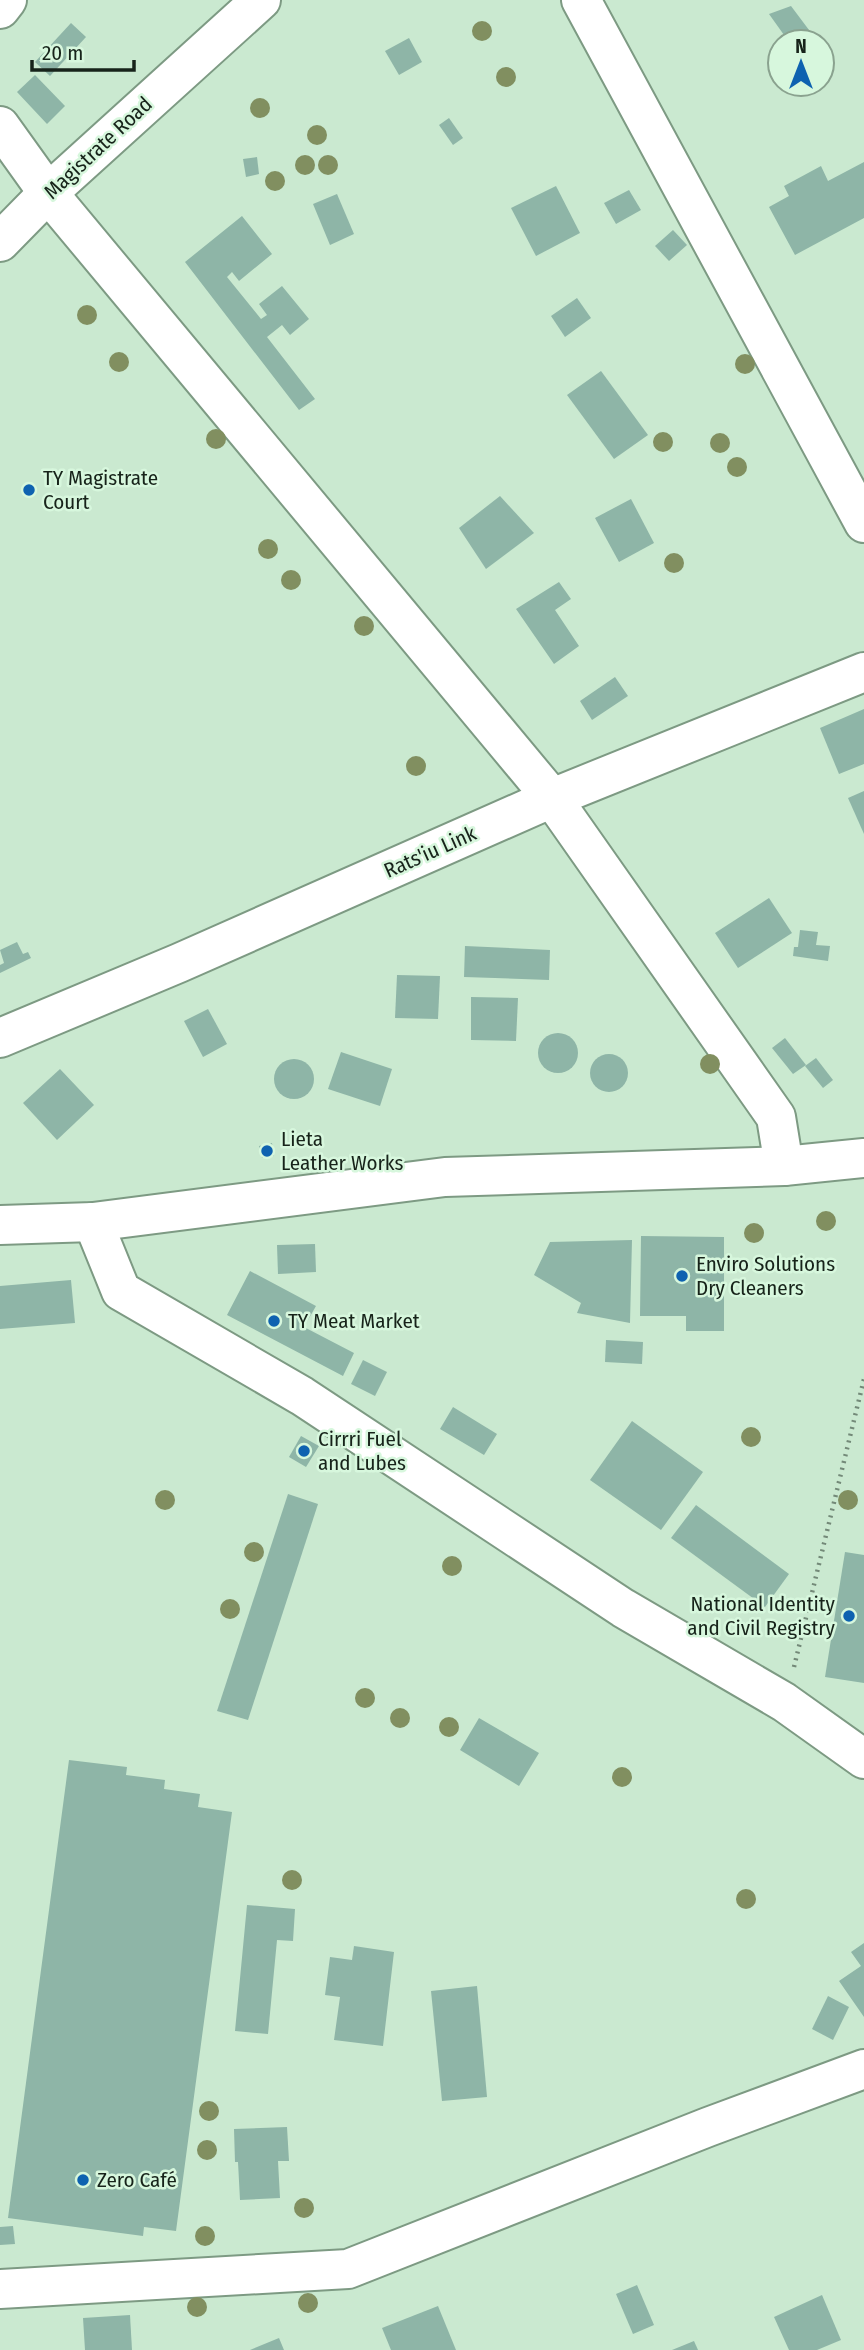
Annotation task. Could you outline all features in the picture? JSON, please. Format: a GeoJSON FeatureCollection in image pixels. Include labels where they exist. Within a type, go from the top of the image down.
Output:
{"type":"FeatureCollection","features":[{"type":"Feature","properties":{"kind":"street"},"geometry":{"type":"LineString","coordinates":[[0,9],[7,0]]}},
{"type":"Feature","properties":{"kind":"street","name":"Magistrate Road"},"geometry":{"type":"LineString","coordinates":[[0,242],[48,193],[261,0]]}},
{"type":"Feature","properties":{"kind":"street"},"geometry":{"type":"LineString","coordinates":[[581,0],[864,523]]}},
{"type":"Feature","properties":{"kind":"street"},"geometry":{"type":"LineString","coordinates":[[0,126],[48,193],[552,798],[776,1117],[784,1166]]}},
{"type":"Feature","properties":{"kind":"street","name":"Rats'iu Link"},"geometry":{"type":"LineString","coordinates":[[0,1038],[179,963],[552,798],[864,672]]}},
{"type":"Feature","properties":{"kind":"street"},"geometry":{"type":"LineString","coordinates":[[0,1225],[93,1222],[445,1177],[784,1166],[864,1158]]}},
{"type":"Feature","properties":{"kind":"street"},"geometry":{"type":"LineString","coordinates":[[93,1222],[121,1291],[302,1396],[623,1608],[784,1702],[864,1759]]}},
{"type":"Feature","properties":{"kind":"street"},"geometry":{"type":"LineString","coordinates":[[0,2289],[348,2269],[708,2127],[864,2069]]}},
{"type":"Feature","properties":{"kind":"path"},"geometry":{"type":"LineString","coordinates":[[784,1702],[798,1655],[864,1378]]}},
{"type":"Feature","properties":{"kind":"building"},"geometry":{"type":"Polygon","coordinates":[[[791,6],[808,28],[779,28],[769,14],[791,6]]]}},
{"type":"Feature","properties":{"kind":"building"},"geometry":{"type":"Polygon","coordinates":[[[71,23],[86,37],[50,76],[35,62],[71,23]]]}},
{"type":"Feature","properties":{"kind":"building"},"geometry":{"type":"Polygon","coordinates":[[[409,38],[422,62],[399,75],[385,51],[409,38]]]}},
{"type":"Feature","properties":{"kind":"building"},"geometry":{"type":"Polygon","coordinates":[[[35,75],[65,106],[47,124],[17,92],[35,75]]]}},
{"type":"Feature","properties":{"kind":"building"},"geometry":{"type":"Polygon","coordinates":[[[449,118],[463,138],[453,145],[439,125],[449,118]]]}},
{"type":"Feature","properties":{"kind":"building"},"geometry":{"type":"Polygon","coordinates":[[[257,157],[259,174],[246,177],[243,159],[257,157]]]}},
{"type":"Feature","properties":{"kind":"building"},"geometry":{"type":"Polygon","coordinates":[[[864,162],[864,218],[795,255],[769,207],[789,196],[784,186],[821,166],[828,181],[864,162]]]}},
{"type":"Feature","properties":{"kind":"building"},"geometry":{"type":"Polygon","coordinates":[[[556,186],[580,233],[536,256],[511,208],[556,186]]]}},
{"type":"Feature","properties":{"kind":"building"},"geometry":{"type":"Polygon","coordinates":[[[629,190],[641,210],[616,224],[604,203],[629,190]]]}},
{"type":"Feature","properties":{"kind":"building"},"geometry":{"type":"Polygon","coordinates":[[[337,194],[354,234],[330,245],[313,204],[337,194]]]}},
{"type":"Feature","properties":{"kind":"building"},"geometry":{"type":"Polygon","coordinates":[[[242,216],[272,254],[239,281],[232,272],[227,277],[261,319],[267,315],[259,304],[282,286],[309,319],[290,335],[282,325],[267,337],[315,399],[299,410],[185,262],[242,216]]]}},
{"type":"Feature","properties":{"kind":"building"},"geometry":{"type":"Polygon","coordinates":[[[673,230],[687,245],[669,261],[655,246],[673,230]]]}},
{"type":"Feature","properties":{"kind":"building"},"geometry":{"type":"Polygon","coordinates":[[[577,298],[591,318],[565,337],[551,316],[577,298]]]}},
{"type":"Feature","properties":{"kind":"building"},"geometry":{"type":"Polygon","coordinates":[[[601,371],[648,435],[614,459],[567,395],[601,371]]]}},
{"type":"Feature","properties":{"kind":"building"},"geometry":{"type":"Polygon","coordinates":[[[500,496],[534,533],[486,569],[459,528],[500,496]]]}},
{"type":"Feature","properties":{"kind":"building"},"geometry":{"type":"Polygon","coordinates":[[[631,499],[654,543],[619,562],[595,518],[631,499]]]}},
{"type":"Feature","properties":{"kind":"building"},"geometry":{"type":"Polygon","coordinates":[[[559,582],[571,599],[555,610],[579,646],[554,664],[516,609],[559,582]]]}},
{"type":"Feature","properties":{"kind":"building"},"geometry":{"type":"Polygon","coordinates":[[[615,677],[628,696],[592,720],[580,701],[615,677]]]}},
{"type":"Feature","properties":{"kind":"building"},"geometry":{"type":"Polygon","coordinates":[[[864,709],[864,764],[839,774],[820,728],[864,709]]]}},
{"type":"Feature","properties":{"kind":"building"},"geometry":{"type":"Polygon","coordinates":[[[864,791],[864,834],[848,798],[864,791]]]}},
{"type":"Feature","properties":{"kind":"building"},"geometry":{"type":"Polygon","coordinates":[[[769,898],[792,933],[738,968],[715,933],[769,898]]]}},
{"type":"Feature","properties":{"kind":"building"},"geometry":{"type":"Polygon","coordinates":[[[800,930],[818,932],[816,945],[830,946],[828,961],[793,956],[794,947],[798,947],[800,930]]]}},
{"type":"Feature","properties":{"kind":"building"},"geometry":{"type":"Polygon","coordinates":[[[17,942],[23,954],[28,952],[31,958],[0,973],[0,965],[4,963],[0,950],[17,942]]]}},
{"type":"Feature","properties":{"kind":"building"},"geometry":{"type":"Polygon","coordinates":[[[465,946],[550,950],[549,980],[464,977],[465,946]]]}},
{"type":"Feature","properties":{"kind":"building"},"geometry":{"type":"Polygon","coordinates":[[[397,975],[440,976],[438,1019],[395,1018],[397,975]]]}},
{"type":"Feature","properties":{"kind":"building"},"geometry":{"type":"Polygon","coordinates":[[[471,997],[518,998],[516,1041],[471,1040],[471,997]]]}},
{"type":"Feature","properties":{"kind":"building"},"geometry":{"type":"Polygon","coordinates":[[[208,1009],[227,1044],[203,1057],[184,1021],[208,1009]]]}},
{"type":"Feature","properties":{"kind":"building"},"geometry":{"type":"Polygon","coordinates":[[[558,1033],[572,1039],[578,1053],[572,1067],[558,1073],[544,1067],[538,1053],[544,1039],[558,1033]]]}},
{"type":"Feature","properties":{"kind":"building"},"geometry":{"type":"Polygon","coordinates":[[[785,1038],[806,1065],[793,1074],[772,1048],[785,1038]]]}},
{"type":"Feature","properties":{"kind":"building"},"geometry":{"type":"Polygon","coordinates":[[[341,1052],[392,1069],[380,1106],[328,1089],[341,1052]]]}},
{"type":"Feature","properties":{"kind":"building"},"geometry":{"type":"Polygon","coordinates":[[[609,1054],[622,1060],[628,1073],[622,1086],[609,1092],[596,1086],[590,1073],[596,1060],[609,1054]]]}},
{"type":"Feature","properties":{"kind":"building"},"geometry":{"type":"Polygon","coordinates":[[[816,1058],[833,1080],[823,1088],[805,1066],[816,1058]]]}},
{"type":"Feature","properties":{"kind":"building"},"geometry":{"type":"Polygon","coordinates":[[[294,1059],[308,1065],[314,1079],[308,1093],[294,1099],[280,1093],[274,1079],[280,1065],[294,1059]]]}},
{"type":"Feature","properties":{"kind":"building"},"geometry":{"type":"Polygon","coordinates":[[[60,1069],[94,1105],[57,1140],[23,1103],[60,1069]]]}},
{"type":"Feature","properties":{"kind":"building","name":"Lieta Leather Works"},"geometry":{"type":"Polygon","coordinates":[[[272,1143],[274,1156],[262,1158],[259,1146],[272,1143]]]}},
{"type":"Feature","properties":{"kind":"building","name":"Enviro Solutions Dry Cleaners"},"geometry":{"type":"Polygon","coordinates":[[[641,1236],[724,1237],[724,1331],[686,1331],[686,1316],[640,1316],[641,1236]]]}},
{"type":"Feature","properties":{"kind":"building"},"geometry":{"type":"Polygon","coordinates":[[[632,1240],[630,1323],[577,1313],[581,1303],[534,1275],[550,1242],[632,1240]]]}},
{"type":"Feature","properties":{"kind":"building"},"geometry":{"type":"Polygon","coordinates":[[[315,1244],[316,1272],[278,1274],[277,1245],[315,1244]]]}},
{"type":"Feature","properties":{"kind":"building","name":"TY Meat Market"},"geometry":{"type":"Polygon","coordinates":[[[250,1271],[316,1306],[304,1327],[354,1353],[343,1376],[227,1315],[250,1271]]]}},
{"type":"Feature","properties":{"kind":"building"},"geometry":{"type":"Polygon","coordinates":[[[71,1280],[75,1323],[0,1329],[0,1286],[71,1280]]]}},
{"type":"Feature","properties":{"kind":"building"},"geometry":{"type":"Polygon","coordinates":[[[606,1340],[643,1342],[642,1364],[605,1362],[606,1340]]]}},
{"type":"Feature","properties":{"kind":"building"},"geometry":{"type":"Polygon","coordinates":[[[363,1360],[387,1372],[375,1396],[351,1384],[363,1360]]]}},
{"type":"Feature","properties":{"kind":"building"},"geometry":{"type":"Polygon","coordinates":[[[453,1407],[497,1434],[484,1455],[440,1429],[453,1407]]]}},
{"type":"Feature","properties":{"kind":"building"},"geometry":{"type":"Polygon","coordinates":[[[632,1421],[703,1472],[661,1530],[590,1480],[632,1421]]]}},
{"type":"Feature","properties":{"kind":"building","name":"Cirrri Fuel and Lubes"},"geometry":{"type":"Polygon","coordinates":[[[301,1436],[319,1446],[306,1467],[289,1457],[301,1436]]]}},
{"type":"Feature","properties":{"kind":"building"},"geometry":{"type":"Polygon","coordinates":[[[288,1494],[318,1504],[248,1720],[217,1711],[288,1494]]]}},
{"type":"Feature","properties":{"kind":"building"},"geometry":{"type":"Polygon","coordinates":[[[696,1505],[789,1574],[765,1607],[671,1538],[696,1505]]]}},
{"type":"Feature","properties":{"kind":"building","name":"National Identity and Civil Registry"},"geometry":{"type":"Polygon","coordinates":[[[845,1552],[864,1555],[864,1683],[825,1677],[845,1552]]]}},
{"type":"Feature","properties":{"kind":"building"},"geometry":{"type":"Polygon","coordinates":[[[479,1718],[539,1753],[519,1786],[460,1750],[479,1718]]]}},
{"type":"Feature","properties":{"kind":"building"},"geometry":{"type":"Polygon","coordinates":[[[69,1760],[127,1767],[126,1775],[165,1780],[164,1789],[200,1794],[198,1807],[232,1812],[176,2231],[144,2227],[143,2236],[8,2218],[69,1760]]]}},
{"type":"Feature","properties":{"kind":"building"},"geometry":{"type":"Polygon","coordinates":[[[247,1905],[295,1909],[293,1941],[277,1940],[268,2034],[235,2031],[247,1905]]]}},
{"type":"Feature","properties":{"kind":"building"},"geometry":{"type":"Polygon","coordinates":[[[864,1943],[864,2017],[839,1981],[861,1966],[851,1952],[864,1943]]]}},
{"type":"Feature","properties":{"kind":"building"},"geometry":{"type":"Polygon","coordinates":[[[354,1946],[394,1952],[383,2046],[334,2040],[340,1997],[325,1995],[330,1957],[352,1960],[354,1946]]]}},
{"type":"Feature","properties":{"kind":"building"},"geometry":{"type":"Polygon","coordinates":[[[477,1986],[487,2097],[442,2101],[431,1991],[477,1986]]]}},
{"type":"Feature","properties":{"kind":"building"},"geometry":{"type":"Polygon","coordinates":[[[828,1996],[849,2007],[833,2040],[812,2029],[828,1996]]]}},
{"type":"Feature","properties":{"kind":"building"},"geometry":{"type":"Polygon","coordinates":[[[287,2127],[289,2161],[278,2161],[280,2198],[240,2200],[234,2129],[287,2127]]]}},
{"type":"Feature","properties":{"kind":"building"},"geometry":{"type":"Polygon","coordinates":[[[13,2226],[15,2244],[0,2245],[0,2227],[13,2226]]]}},
{"type":"Feature","properties":{"kind":"building"},"geometry":{"type":"Polygon","coordinates":[[[637,2285],[654,2325],[633,2334],[616,2294],[637,2285]]]}},
{"type":"Feature","properties":{"kind":"building"},"geometry":{"type":"Polygon","coordinates":[[[822,2295],[841,2340],[817,2350],[789,2350],[774,2317],[822,2295]]]}},
{"type":"Feature","properties":{"kind":"building"},"geometry":{"type":"Polygon","coordinates":[[[438,2306],[456,2350],[391,2350],[382,2328],[438,2306]]]}},
{"type":"Feature","properties":{"kind":"building"},"geometry":{"type":"Polygon","coordinates":[[[130,2315],[132,2350],[85,2350],[83,2318],[130,2315]]]}},
{"type":"Feature","properties":{"kind":"building"},"geometry":{"type":"Polygon","coordinates":[[[279,2338],[284,2350],[250,2350],[279,2338]]]}},
{"type":"Feature","properties":{"kind":"building"},"geometry":{"type":"Polygon","coordinates":[[[694,2341],[698,2350],[672,2350],[694,2341]]]}},
{"type":"Feature","properties":{"kind":"place","name":"TY Magistrate Court"},"geometry":{"type":"Point","coordinates":[29,490]}},
{"type":"Feature","properties":{"kind":"place","name":"Lieta Leather Works"},"geometry":{"type":"Point","coordinates":[267,1151]}},
{"type":"Feature","properties":{"kind":"place","name":"Enviro Solutions Dry Cleaners"},"geometry":{"type":"Point","coordinates":[682,1276]}},
{"type":"Feature","properties":{"kind":"place","name":"TY Meat Market"},"geometry":{"type":"Point","coordinates":[274,1321]}},
{"type":"Feature","properties":{"kind":"place","name":"Cirrri Fuel and Lubes"},"geometry":{"type":"Point","coordinates":[304,1451]}},
{"type":"Feature","properties":{"kind":"place","name":"National Identity and Civil Registry"},"geometry":{"type":"Point","coordinates":[849,1616]}},
{"type":"Feature","properties":{"kind":"place","name":"Zero Café"},"geometry":{"type":"Point","coordinates":[83,2180]}}]}
